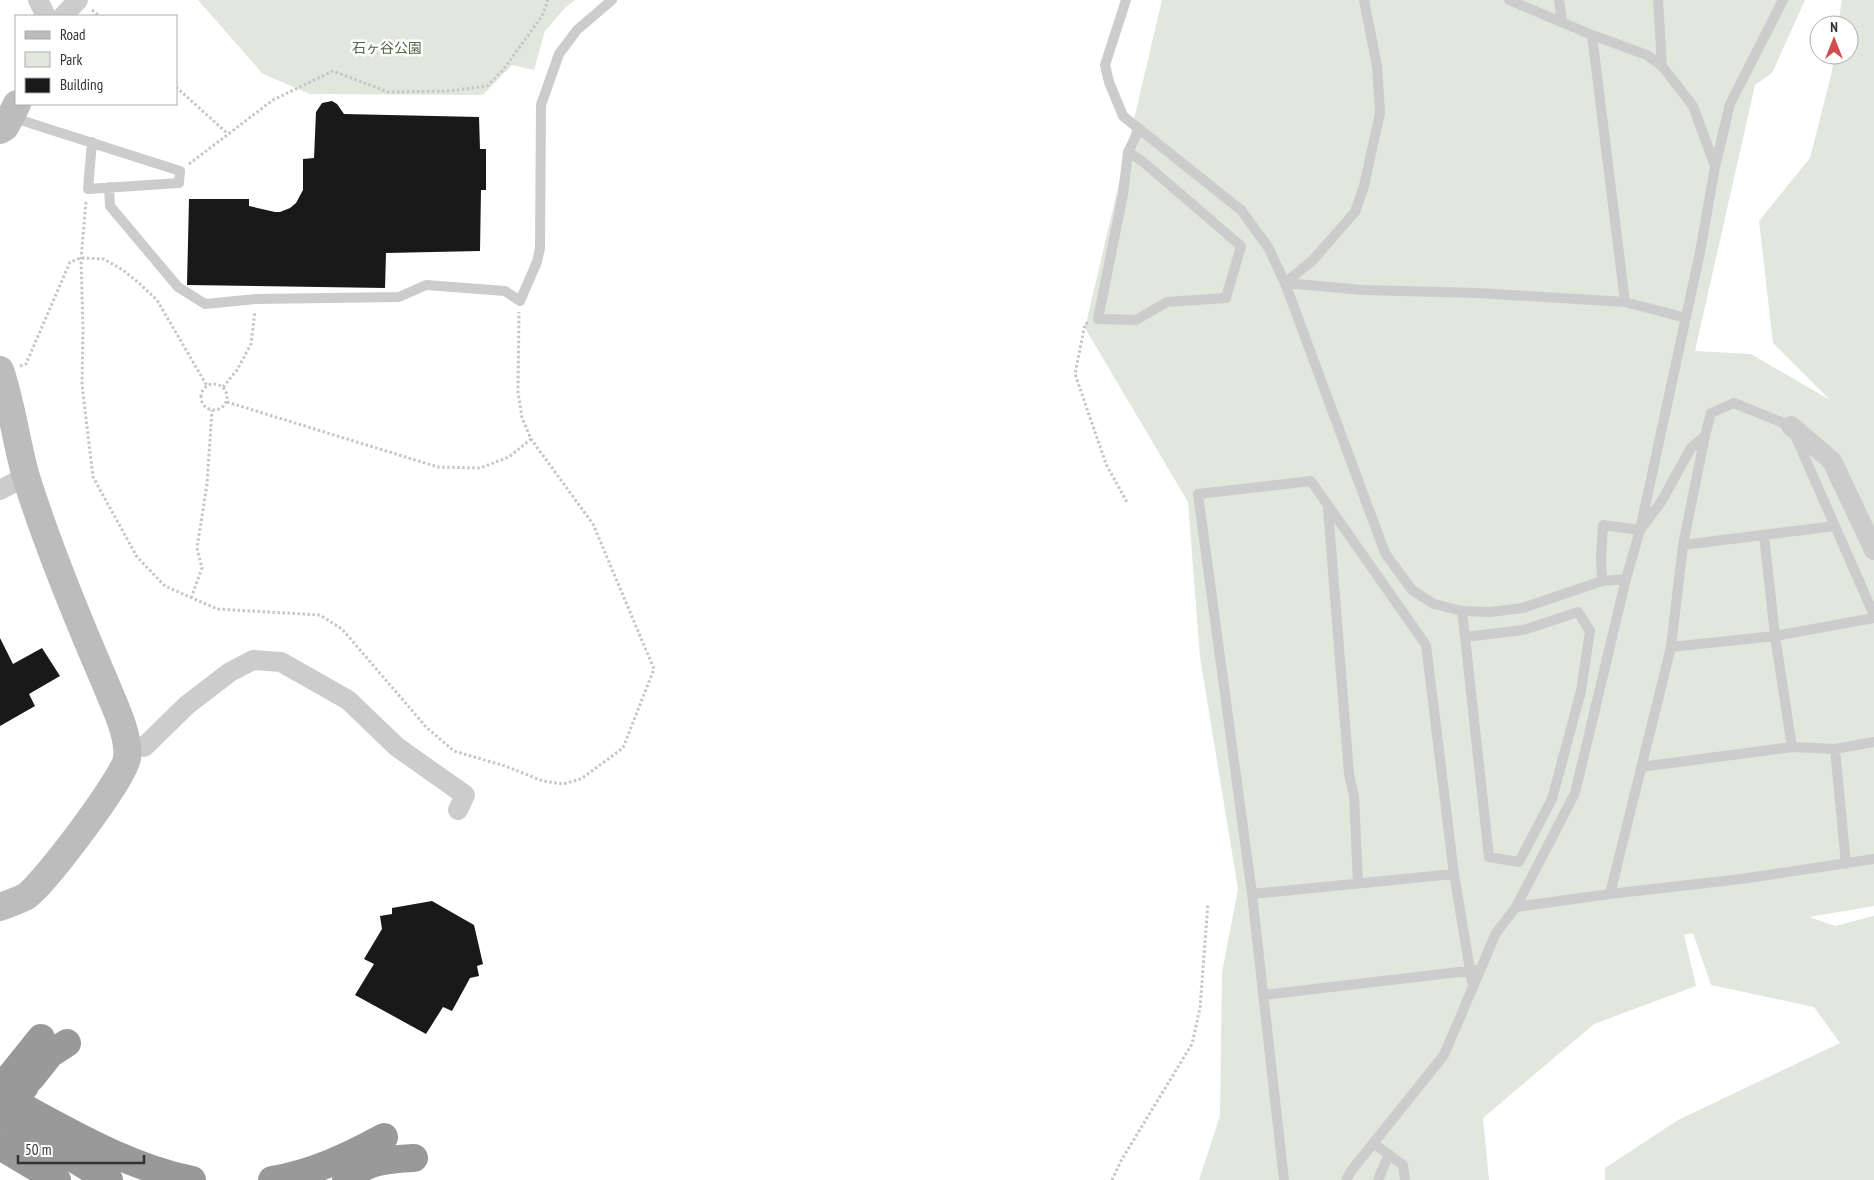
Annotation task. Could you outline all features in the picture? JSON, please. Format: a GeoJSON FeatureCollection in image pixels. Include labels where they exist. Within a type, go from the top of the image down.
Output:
{"type":"FeatureCollection","features":[{"type":"Feature","properties":{"kind":"highway"},"geometry":{"type":"LineString","coordinates":[[0,1120],[9,1086],[50,1054],[54,1040]]}},
{"type":"Feature","properties":{"kind":"highway"},"geometry":{"type":"LineString","coordinates":[[9,1086],[132,1163],[167,1175],[192,1180]]}},
{"type":"Feature","properties":{"kind":"highway"},"geometry":{"type":"LineString","coordinates":[[0,1114],[109,1180]]}},
{"type":"Feature","properties":{"kind":"highway"},"geometry":{"type":"LineString","coordinates":[[272,1180],[313,1171],[343,1159],[384,1137]]}},
{"type":"Feature","properties":{"kind":"highway"},"geometry":{"type":"LineString","coordinates":[[1,1146],[34,1180]]}},
{"type":"Feature","properties":{"kind":"highway"},"geometry":{"type":"LineString","coordinates":[[1,1146],[58,1180]]}},
{"type":"Feature","properties":{"kind":"highway"},"geometry":{"type":"LineString","coordinates":[[346,1180],[356,1170],[382,1160],[414,1158]]}},
{"type":"Feature","properties":{"kind":"street"},"geometry":{"type":"LineString","coordinates":[[38,0],[46,15]]}},
{"type":"Feature","properties":{"kind":"street"},"geometry":{"type":"LineString","coordinates":[[64,15],[78,0]]}},
{"type":"Feature","properties":{"kind":"street"},"geometry":{"type":"LineString","coordinates":[[0,371],[26,476],[60,570],[116,709],[127,744],[127,759],[121,774],[107,797],[46,875],[26,896],[0,907]]}},
{"type":"Feature","properties":{"kind":"street"},"geometry":{"type":"LineString","coordinates":[[1791,426],[1832,461],[1874,550]]}},
{"type":"Feature","properties":{"kind":"street"},"geometry":{"type":"LineString","coordinates":[[0,490],[26,476]]}},
{"type":"Feature","properties":{"kind":"street"},"geometry":{"type":"LineString","coordinates":[[127,744],[144,747],[187,705],[230,672],[253,660],[281,662],[348,700],[397,747],[465,795],[458,810]]}},
{"type":"Feature","properties":{"kind":"lane"},"geometry":{"type":"LineString","coordinates":[[109,188],[110,206],[178,287],[205,304],[256,298],[399,297],[426,285],[505,291],[520,301],[537,262],[540,248],[541,105],[559,54],[577,30],[612,0]]}},
{"type":"Feature","properties":{"kind":"lane"},"geometry":{"type":"LineString","coordinates":[[1126,0],[1105,65],[1109,82],[1123,116],[1240,210],[1268,247],[1285,283],[1385,553],[1412,590],[1434,604],[1462,611],[1490,612],[1524,608],[1602,581],[1626,579]]}},
{"type":"Feature","properties":{"kind":"lane"},"geometry":{"type":"LineString","coordinates":[[1285,283],[1312,261],[1355,212],[1364,186],[1380,113],[1377,66],[1364,0]]}},
{"type":"Feature","properties":{"kind":"lane"},"geometry":{"type":"LineString","coordinates":[[1509,0],[1592,35],[1647,55],[1662,66],[1692,106],[1715,167]]}},
{"type":"Feature","properties":{"kind":"lane"},"geometry":{"type":"LineString","coordinates":[[1559,0],[1562,22]]}},
{"type":"Feature","properties":{"kind":"lane"},"geometry":{"type":"LineString","coordinates":[[1658,0],[1662,66]]}},
{"type":"Feature","properties":{"kind":"lane"},"geometry":{"type":"LineString","coordinates":[[1346,1180],[1373,1143],[1444,1055],[1472,988],[1475,970],[1496,933],[1516,907],[1575,793],[1626,579],[1640,530],[1686,318],[1715,167],[1730,104],[1783,0]]}},
{"type":"Feature","properties":{"kind":"lane"},"geometry":{"type":"LineString","coordinates":[[1592,35],[1625,302]]}},
{"type":"Feature","properties":{"kind":"lane"},"geometry":{"type":"LineString","coordinates":[[9,117],[92,142],[180,171],[179,183],[88,189],[92,142]]}},
{"type":"Feature","properties":{"kind":"lane"},"geometry":{"type":"LineString","coordinates":[[1128,152],[1142,161],[1241,246],[1226,298],[1167,302],[1136,320],[1098,319],[1123,194],[1128,152],[1139,130]]}},
{"type":"Feature","properties":{"kind":"lane"},"geometry":{"type":"LineString","coordinates":[[1285,283],[1363,290],[1488,294],[1625,302],[1686,318]]}},
{"type":"Feature","properties":{"kind":"lane"},"geometry":{"type":"LineString","coordinates":[[1610,894],[1671,647],[1683,545],[1705,436],[1711,413],[1734,403],[1791,426],[1874,617],[1776,636],[1671,647]]}},
{"type":"Feature","properties":{"kind":"lane"},"geometry":{"type":"LineString","coordinates":[[1640,530],[1661,502],[1691,448],[1705,436]]}},
{"type":"Feature","properties":{"kind":"lane"},"geometry":{"type":"LineString","coordinates":[[1284,1180],[1252,894],[1198,494],[1311,481],[1426,645],[1454,874],[1475,970]]}},
{"type":"Feature","properties":{"kind":"lane"},"geometry":{"type":"LineString","coordinates":[[1328,506],[1349,774],[1354,796],[1358,883]]}},
{"type":"Feature","properties":{"kind":"lane"},"geometry":{"type":"LineString","coordinates":[[1602,581],[1603,525],[1640,530]]}},
{"type":"Feature","properties":{"kind":"lane"},"geometry":{"type":"LineString","coordinates":[[1683,545],[1835,526]]}},
{"type":"Feature","properties":{"kind":"lane"},"geometry":{"type":"LineString","coordinates":[[1764,535],[1792,747]]}},
{"type":"Feature","properties":{"kind":"lane"},"geometry":{"type":"LineString","coordinates":[[1462,611],[1489,857],[1519,862],[1552,799],[1581,691],[1590,631],[1578,612],[1523,630],[1465,637]]}},
{"type":"Feature","properties":{"kind":"lane"},"geometry":{"type":"LineString","coordinates":[[1641,767],[1792,747],[1835,748],[1874,742]]}},
{"type":"Feature","properties":{"kind":"lane"},"geometry":{"type":"LineString","coordinates":[[1835,748],[1846,864]]}},
{"type":"Feature","properties":{"kind":"lane"},"geometry":{"type":"LineString","coordinates":[[1516,907],[1874,859]]}},
{"type":"Feature","properties":{"kind":"lane"},"geometry":{"type":"LineString","coordinates":[[1252,894],[1454,874]]}},
{"type":"Feature","properties":{"kind":"lane"},"geometry":{"type":"LineString","coordinates":[[1263,995],[1475,970]]}},
{"type":"Feature","properties":{"kind":"lane"},"geometry":{"type":"LineString","coordinates":[[1373,1143],[1403,1165],[1405,1180]]}},
{"type":"Feature","properties":{"kind":"lane"},"geometry":{"type":"LineString","coordinates":[[1378,1180],[1389,1154]]}},
{"type":"Feature","properties":{"kind":"path"},"geometry":{"type":"LineString","coordinates":[[180,171],[273,100],[332,71],[388,92],[449,91],[487,86],[503,70],[542,16],[548,0]]}},
{"type":"Feature","properties":{"kind":"path"},"geometry":{"type":"LineString","coordinates":[[178,89],[228,134]]}},
{"type":"Feature","properties":{"kind":"path"},"geometry":{"type":"LineString","coordinates":[[88,189],[81,258],[82,384],[93,477],[137,557],[165,586],[217,609],[320,615],[342,629],[426,728],[454,751],[505,766],[543,781],[563,784],[581,779],[623,748],[654,669],[593,524],[531,439],[522,418],[518,392],[520,301]]}},
{"type":"Feature","properties":{"kind":"path"},"geometry":{"type":"LineString","coordinates":[[0,371],[26,364],[70,262],[81,258],[104,259],[123,270],[157,300],[207,386]]}},
{"type":"Feature","properties":{"kind":"path"},"geometry":{"type":"LineString","coordinates":[[223,387],[237,370],[250,344],[256,298]]}},
{"type":"Feature","properties":{"kind":"path"},"geometry":{"type":"LineString","coordinates":[[1098,319],[1085,324],[1075,374],[1106,464],[1128,504]]}},
{"type":"Feature","properties":{"kind":"path"},"geometry":{"type":"LineString","coordinates":[[215,384],[223,387],[227,394],[227,402],[221,408],[212,410],[202,402],[202,393],[207,386],[215,384]]}},
{"type":"Feature","properties":{"kind":"path"},"geometry":{"type":"LineString","coordinates":[[227,402],[438,467],[480,468],[509,457],[531,439]]}},
{"type":"Feature","properties":{"kind":"path"},"geometry":{"type":"LineString","coordinates":[[191,598],[202,568],[197,548],[208,484],[212,410]]}},
{"type":"Feature","properties":{"kind":"path"},"geometry":{"type":"LineString","coordinates":[[1112,1180],[1122,1159],[1192,1044],[1200,1008],[1208,903]]}},
{"type":"Feature","properties":{"kind":"green space","name":"石ヶ谷公園"},"geometry":{"type":"Polygon","coordinates":[[[198,0],[575,0],[565,8],[545,31],[534,70],[512,65],[483,95],[310,94],[263,74],[198,0]]]}},
{"type":"Feature","properties":{"kind":"green space"},"geometry":{"type":"Polygon","coordinates":[[[1162,0],[1805,0],[1772,73],[1755,85],[1695,351],[1751,354],[1830,400],[1773,343],[1759,221],[1810,158],[1833,65],[1859,65],[1859,15],[1840,15],[1842,0],[1874,0],[1874,906],[1809,917],[1835,926],[1874,916],[1874,1180],[1605,1180],[1605,1168],[1678,1120],[1840,1043],[1814,1007],[1711,985],[1693,933],[1684,935],[1696,986],[1594,1024],[1483,1118],[1489,1180],[1199,1180],[1220,1116],[1222,973],[1238,889],[1200,657],[1188,502],[1085,328],[1162,0]]]}},
{"type":"Feature","properties":{"kind":"building"},"geometry":{"type":"Polygon","coordinates":[[[332,101],[337,104],[344,114],[479,117],[480,149],[486,149],[486,190],[481,190],[480,251],[386,253],[385,288],[187,285],[189,199],[249,199],[249,206],[275,212],[290,208],[296,203],[303,190],[303,159],[314,158],[316,112],[322,103],[332,101]]]}},
{"type":"Feature","properties":{"kind":"building"},"geometry":{"type":"Polygon","coordinates":[[[0,638],[13,664],[42,648],[60,676],[29,694],[35,706],[0,726],[0,638]]]}},
{"type":"Feature","properties":{"kind":"building"},"geometry":{"type":"Polygon","coordinates":[[[432,901],[474,925],[483,964],[477,966],[479,976],[470,978],[452,1011],[443,1007],[426,1034],[355,995],[374,964],[364,959],[382,929],[380,916],[392,914],[392,908],[432,901]]]}}]}
